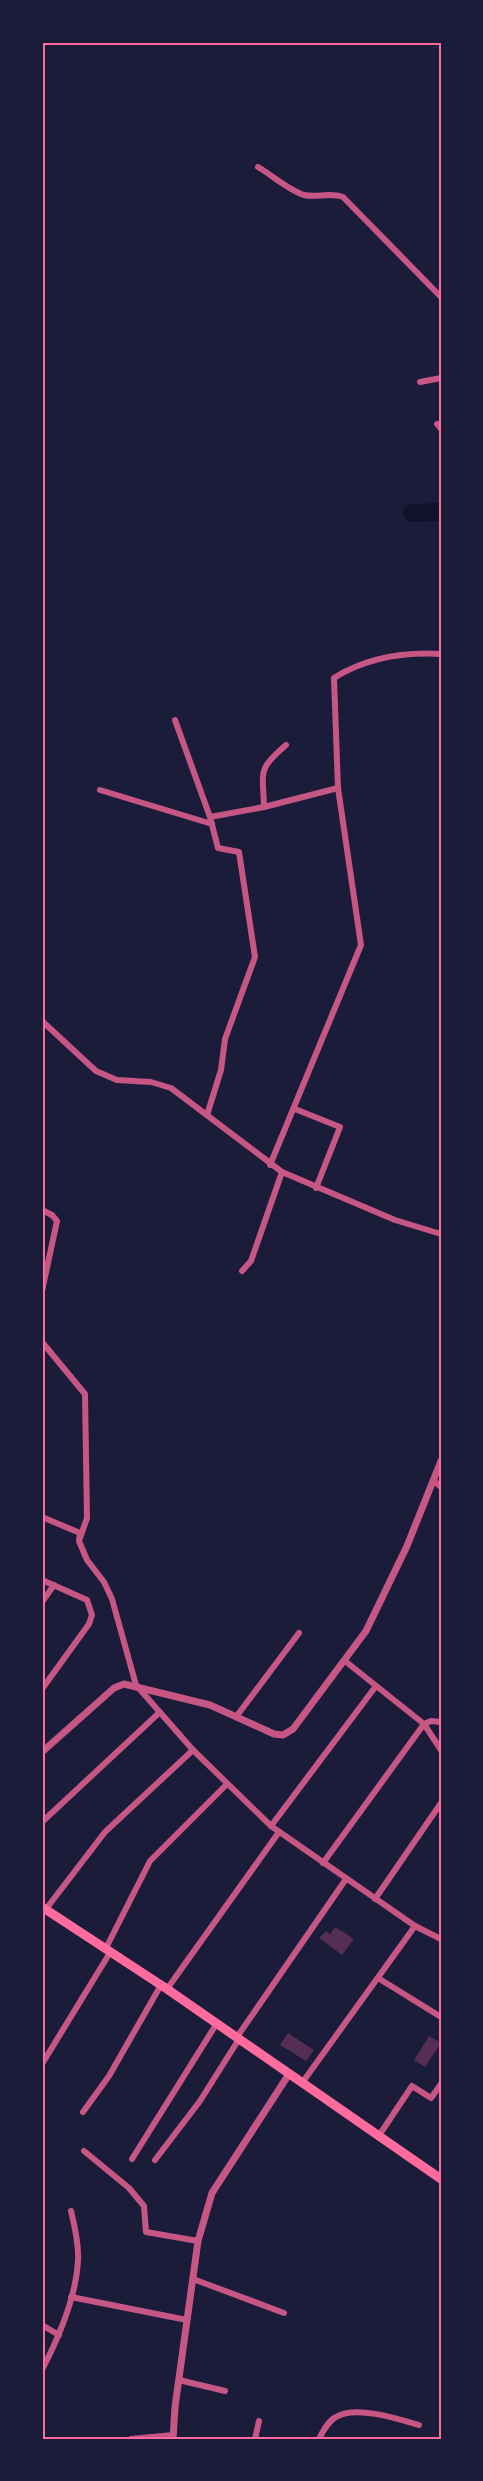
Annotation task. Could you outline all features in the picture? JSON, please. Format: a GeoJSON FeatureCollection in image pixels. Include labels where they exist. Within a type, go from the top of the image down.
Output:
{"type":"FeatureCollection","features":[{"type":"Feature","properties":{"kind":"main road"},"geometry":{"type":"LineString","coordinates":[[44,1908],[217,2023],[441,2180]]}},
{"type":"Feature","properties":{"kind":"street"},"geometry":{"type":"LineString","coordinates":[[258,166],[295,191],[306,195],[332,193],[343,197],[441,297]]}},
{"type":"Feature","properties":{"kind":"street"},"geometry":{"type":"LineString","coordinates":[[420,382],[441,378]]}},
{"type":"Feature","properties":{"kind":"street"},"geometry":{"type":"LineString","coordinates":[[270,1165],[361,945],[338,788],[334,678],[345,671],[399,654],[441,654]]}},
{"type":"Feature","properties":{"kind":"street"},"geometry":{"type":"LineString","coordinates":[[175,720],[210,817],[218,848],[239,852],[255,957],[225,1038],[220,1070],[207,1114]]}},
{"type":"Feature","properties":{"kind":"street"},"geometry":{"type":"LineString","coordinates":[[264,807],[263,770],[267,761],[286,745]]}},
{"type":"Feature","properties":{"kind":"street"},"geometry":{"type":"LineString","coordinates":[[210,817],[264,807],[338,788]]}},
{"type":"Feature","properties":{"kind":"street"},"geometry":{"type":"LineString","coordinates":[[100,790],[212,824]]}},
{"type":"Feature","properties":{"kind":"street"},"geometry":{"type":"LineString","coordinates":[[42,1022],[96,1071],[117,1080],[151,1082],[171,1088],[282,1172],[395,1220],[441,1233]]}},
{"type":"Feature","properties":{"kind":"street"},"geometry":{"type":"LineString","coordinates":[[295,1109],[340,1127],[316,1188]]}},
{"type":"Feature","properties":{"kind":"street"},"geometry":{"type":"LineString","coordinates":[[242,1271],[251,1261],[282,1172]]}},
{"type":"Feature","properties":{"kind":"street"},"geometry":{"type":"LineString","coordinates":[[42,1210],[52,1215],[57,1221],[42,1291]]}},
{"type":"Feature","properties":{"kind":"street"},"geometry":{"type":"LineString","coordinates":[[42,1342],[85,1394],[87,1518],[79,1541]]}},
{"type":"Feature","properties":{"kind":"street"},"geometry":{"type":"LineString","coordinates":[[42,1752],[114,1688],[124,1684],[136,1685],[210,1705],[262,1730],[283,1735],[298,1725],[366,1631],[377,1611],[441,1461]]}},
{"type":"Feature","properties":{"kind":"street"},"geometry":{"type":"LineString","coordinates":[[433,1480],[441,1487]]}},
{"type":"Feature","properties":{"kind":"street"},"geometry":{"type":"LineString","coordinates":[[42,1517],[80,1533],[79,1541],[87,1560],[105,1582],[136,1685],[193,1750],[271,1826],[415,1926],[441,1939]]}},
{"type":"Feature","properties":{"kind":"street"},"geometry":{"type":"LineString","coordinates":[[42,1580],[87,1600],[92,1615],[89,1624],[42,1689]]}},
{"type":"Feature","properties":{"kind":"street"},"geometry":{"type":"LineString","coordinates":[[42,1602],[54,1585]]}},
{"type":"Feature","properties":{"kind":"street"},"geometry":{"type":"LineString","coordinates":[[236,1717],[299,1633]]}},
{"type":"Feature","properties":{"kind":"street"},"geometry":{"type":"LineString","coordinates":[[345,1661],[424,1724],[441,1750]]}},
{"type":"Feature","properties":{"kind":"street"},"geometry":{"type":"LineString","coordinates":[[271,1826],[376,1686]]}},
{"type":"Feature","properties":{"kind":"street"},"geometry":{"type":"LineString","coordinates":[[42,1822],[160,1712]]}},
{"type":"Feature","properties":{"kind":"street"},"geometry":{"type":"LineString","coordinates":[[323,1863],[424,1724],[431,1721],[441,1722]]}},
{"type":"Feature","properties":{"kind":"street"},"geometry":{"type":"LineString","coordinates":[[44,1908],[105,1832],[193,1750]]}},
{"type":"Feature","properties":{"kind":"street"},"geometry":{"type":"LineString","coordinates":[[42,2064],[109,1950],[150,1861],[227,1784]]}},
{"type":"Feature","properties":{"kind":"street"},"geometry":{"type":"LineString","coordinates":[[375,1899],[441,1803]]}},
{"type":"Feature","properties":{"kind":"street"},"geometry":{"type":"LineString","coordinates":[[83,2112],[109,2076],[164,1987],[279,1832]]}},
{"type":"Feature","properties":{"kind":"street"},"geometry":{"type":"LineString","coordinates":[[155,2160],[201,2101],[227,2061],[238,2038],[346,1879]]}},
{"type":"Feature","properties":{"kind":"street"},"geometry":{"type":"LineString","coordinates":[[302,2083],[415,1926]]}},
{"type":"Feature","properties":{"kind":"street"},"geometry":{"type":"LineString","coordinates":[[378,1978],[441,2016]]}},
{"type":"Feature","properties":{"kind":"street"},"geometry":{"type":"LineString","coordinates":[[132,2159],[217,2023]]}},
{"type":"Feature","properties":{"kind":"street"},"geometry":{"type":"LineString","coordinates":[[131,2439],[173,2437],[198,2241],[212,2193],[289,2074]]}},
{"type":"Feature","properties":{"kind":"street"},"geometry":{"type":"LineString","coordinates":[[378,2137],[412,2086],[431,2098],[438,2093],[441,2084]]}},
{"type":"Feature","properties":{"kind":"street"},"geometry":{"type":"LineString","coordinates":[[84,2151],[129,2188],[144,2206],[146,2232],[198,2241]]}},
{"type":"Feature","properties":{"kind":"street"},"geometry":{"type":"LineString","coordinates":[[42,2370],[59,2335],[71,2297],[78,2262],[77,2235],[71,2211]]}},
{"type":"Feature","properties":{"kind":"street"},"geometry":{"type":"LineString","coordinates":[[193,2279],[284,2313]]}},
{"type":"Feature","properties":{"kind":"street"},"geometry":{"type":"LineString","coordinates":[[71,2297],[187,2320]]}},
{"type":"Feature","properties":{"kind":"street"},"geometry":{"type":"LineString","coordinates":[[42,2325],[59,2335]]}},
{"type":"Feature","properties":{"kind":"street"},"geometry":{"type":"LineString","coordinates":[[179,2380],[225,2391]]}},
{"type":"Feature","properties":{"kind":"street"},"geometry":{"type":"LineString","coordinates":[[319,2439],[329,2423],[335,2417],[343,2414],[382,2415],[419,2425]]}},
{"type":"Feature","properties":{"kind":"street"},"geometry":{"type":"LineString","coordinates":[[255,2439],[260,2421]]}},
{"type":"Feature","properties":{"kind":"building"},"geometry":{"type":"Polygon","coordinates":[[[335,1927],[354,1939],[342,1955],[319,1938],[326,1931],[330,1934],[335,1927]]]}},
{"type":"Feature","properties":{"kind":"building"},"geometry":{"type":"Polygon","coordinates":[[[288,2033],[314,2050],[306,2061],[280,2045],[288,2033]]]}},
{"type":"Feature","properties":{"kind":"building"},"geometry":{"type":"Polygon","coordinates":[[[429,2036],[441,2043],[425,2067],[414,2060],[429,2036]]]}},
{"type":"Feature","properties":{"kind":"waterway"},"geometry":{"type":"LineString","coordinates":[[412,513],[441,512]]}}]}
